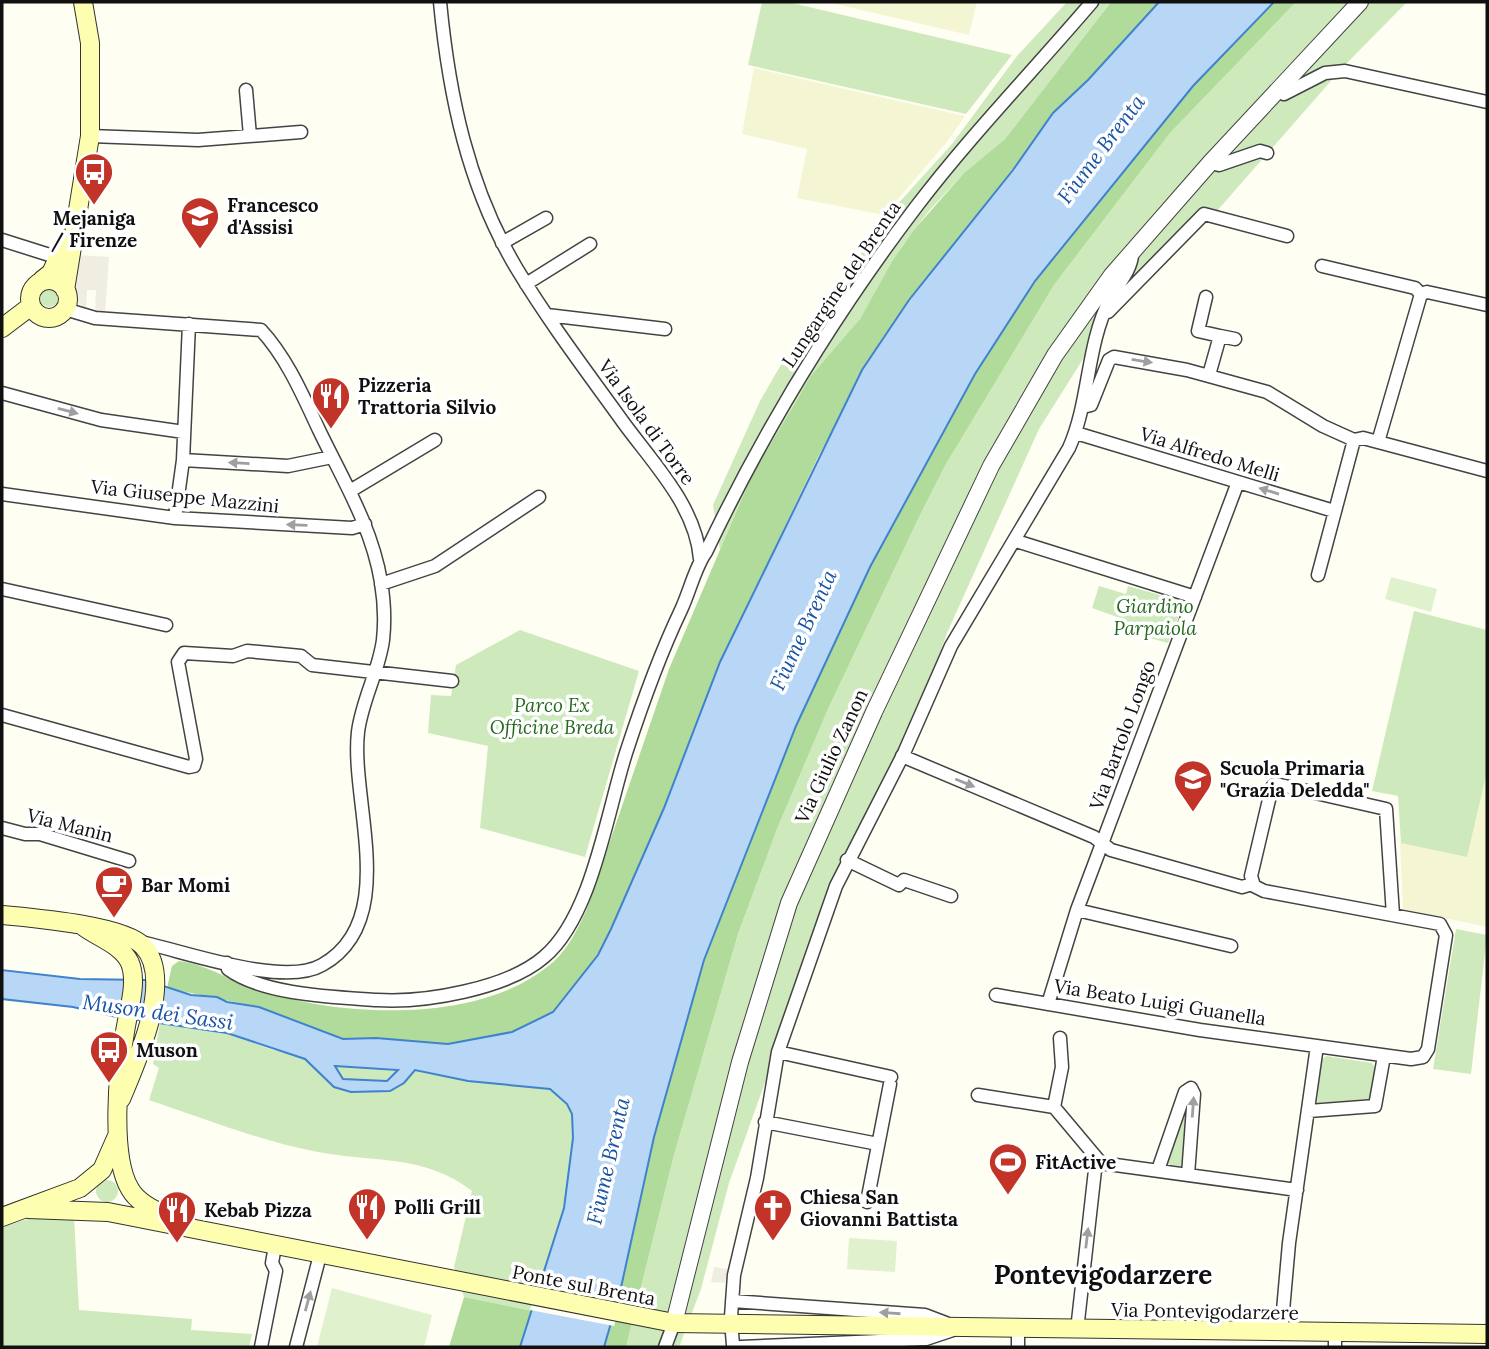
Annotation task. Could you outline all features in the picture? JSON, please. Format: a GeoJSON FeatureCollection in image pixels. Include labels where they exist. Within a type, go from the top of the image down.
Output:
{"type":"FeatureCollection","features":[{"type":"Feature","properties":{"kind":"main road"},"geometry":{"type":"LineString","coordinates":[[65,290],[75,220],[84,187],[90,136],[90,43],[83,2]]}},
{"type":"Feature","properties":{"kind":"main road"},"geometry":{"type":"LineString","coordinates":[[42,280],[58,282],[68,299],[65,309],[50,318],[38,315],[31,306],[31,291],[42,280],[51,273],[75,220]]}},
{"type":"Feature","properties":{"kind":"main road"},"geometry":{"type":"LineString","coordinates":[[2,328],[31,306]]}},
{"type":"Feature","properties":{"kind":"main road"},"geometry":{"type":"LineString","coordinates":[[2,915],[113,931],[136,941],[155,970],[147,1030],[118,1108]]}},
{"type":"Feature","properties":{"kind":"main road"},"geometry":{"type":"LineString","coordinates":[[85,927],[121,951],[129,961],[132,974],[118,1073],[119,1133],[127,1183],[121,1207],[104,1211]]}},
{"type":"Feature","properties":{"kind":"main road"},"geometry":{"type":"LineString","coordinates":[[127,1086],[125,1113],[128,1157],[143,1189],[169,1216]]}},
{"type":"Feature","properties":{"kind":"main road"},"geometry":{"type":"LineString","coordinates":[[104,1211],[88,1197],[95,1175],[119,1133]]}},
{"type":"Feature","properties":{"kind":"main road"},"geometry":{"type":"LineString","coordinates":[[2,1217],[63,1196],[95,1175],[115,1170],[147,1206],[185,1227]]}},
{"type":"Feature","properties":{"kind":"main road"},"geometry":{"type":"LineString","coordinates":[[28,1209],[104,1211],[320,1255]]}},
{"type":"Feature","properties":{"kind":"main road","name":"Ponte sul Brenta"},"geometry":{"type":"LineString","coordinates":[[320,1255],[667,1322]]}},
{"type":"Feature","properties":{"kind":"main road","name":"Via Pontevigodarzere"},"geometry":{"type":"LineString","coordinates":[[667,1322],[956,1328],[1018,1338],[1077,1330],[1281,1333],[1335,1341],[1454,1336],[1468,1332],[1487,1334]]}},
{"type":"Feature","properties":{"kind":"main road","name":"Via Pontevigodarzere"},"geometry":{"type":"LineString","coordinates":[[1454,1336],[1479,1347]]}},
{"type":"Feature","properties":{"kind":"street","name":"Via Isola di Torre"},"geometry":{"type":"LineString","coordinates":[[440,2],[454,104],[484,207],[502,243],[547,316],[675,492],[694,532],[700,559]]}},
{"type":"Feature","properties":{"kind":"street","name":"Lungargine del Brenta"},"geometry":{"type":"LineString","coordinates":[[227,963],[232,973],[259,983],[322,997],[396,1001],[466,991],[514,976],[544,958],[563,936],[586,890],[626,755],[700,559],[788,396],[841,312],[917,206],[1092,2]]}},
{"type":"Feature","properties":{"kind":"street","name":"Via Giulio Zanon"},"geometry":{"type":"LineString","coordinates":[[667,1322],[771,956],[811,850],[990,466],[1055,355],[1131,253],[1210,163],[1360,2]]}},
{"type":"Feature","properties":{"kind":"street"},"geometry":{"type":"LineString","coordinates":[[1277,91],[1284,94],[1325,73],[1345,71],[1487,102]]}},
{"type":"Feature","properties":{"kind":"street"},"geometry":{"type":"LineString","coordinates":[[246,90],[250,136]]}},
{"type":"Feature","properties":{"kind":"street"},"geometry":{"type":"LineString","coordinates":[[90,136],[198,140],[301,132]]}},
{"type":"Feature","properties":{"kind":"street"},"geometry":{"type":"LineString","coordinates":[[1210,163],[1219,165],[1253,153],[1267,153]]}},
{"type":"Feature","properties":{"kind":"street"},"geometry":{"type":"LineString","coordinates":[[1103,315],[1204,214],[1287,236]]}},
{"type":"Feature","properties":{"kind":"street"},"geometry":{"type":"LineString","coordinates":[[502,243],[546,218]]}},
{"type":"Feature","properties":{"kind":"street"},"geometry":{"type":"LineString","coordinates":[[2,240],[59,258]]}},
{"type":"Feature","properties":{"kind":"street"},"geometry":{"type":"LineString","coordinates":[[526,284],[590,244]]}},
{"type":"Feature","properties":{"kind":"street","name":"Via Giulio Zanon"},"geometry":{"type":"LineString","coordinates":[[731,1317],[734,1275],[757,1178],[778,1052],[807,963],[847,860],[902,757],[951,646],[1016,541],[1076,433],[1083,407],[1086,379],[1103,315],[1132,260],[1131,253]]}},
{"type":"Feature","properties":{"kind":"street"},"geometry":{"type":"LineString","coordinates":[[1322,266],[1415,288],[1421,294]]}},
{"type":"Feature","properties":{"kind":"street"},"geometry":{"type":"LineString","coordinates":[[1421,294],[1427,292],[1487,305]]}},
{"type":"Feature","properties":{"kind":"street"},"geometry":{"type":"LineString","coordinates":[[1378,442],[1421,294]]}},
{"type":"Feature","properties":{"kind":"street"},"geometry":{"type":"LineString","coordinates":[[1206,297],[1198,331],[1235,338]]}},
{"type":"Feature","properties":{"kind":"street"},"geometry":{"type":"LineString","coordinates":[[65,309],[94,318],[261,330],[297,384],[350,491],[365,524],[381,584],[383,639],[363,705],[357,755],[368,842],[367,874],[359,919],[352,936],[338,956],[320,967],[300,973],[227,963],[136,941]]}},
{"type":"Feature","properties":{"kind":"street"},"geometry":{"type":"LineString","coordinates":[[547,316],[666,329]]}},
{"type":"Feature","properties":{"kind":"street"},"geometry":{"type":"LineString","coordinates":[[175,518],[183,460],[190,324]]}},
{"type":"Feature","properties":{"kind":"street"},"geometry":{"type":"LineString","coordinates":[[1209,375],[1220,336]]}},
{"type":"Feature","properties":{"kind":"street"},"geometry":{"type":"LineString","coordinates":[[1083,407],[1091,405],[1104,365],[1114,357],[1209,375],[1268,392],[1304,417],[1354,440],[1363,438],[1487,471]]}},
{"type":"Feature","properties":{"kind":"street"},"geometry":{"type":"LineString","coordinates":[[2,393],[101,420],[184,432]]}},
{"type":"Feature","properties":{"kind":"street","name":"Via Alfredo Melli"},"geometry":{"type":"LineString","coordinates":[[1076,433],[1334,511]]}},
{"type":"Feature","properties":{"kind":"street"},"geometry":{"type":"LineString","coordinates":[[350,491],[435,440]]}},
{"type":"Feature","properties":{"kind":"street"},"geometry":{"type":"LineString","coordinates":[[1318,575],[1354,440]]}},
{"type":"Feature","properties":{"kind":"street"},"geometry":{"type":"LineString","coordinates":[[183,460],[288,466],[332,457]]}},
{"type":"Feature","properties":{"kind":"street","name":"Via Bartolo Longo"},"geometry":{"type":"LineString","coordinates":[[1048,1004],[1077,911],[1238,482]]}},
{"type":"Feature","properties":{"kind":"street","name":"Via Giuseppe Mazzini"},"geometry":{"type":"LineString","coordinates":[[2,494],[175,518],[352,528],[365,524]]}},
{"type":"Feature","properties":{"kind":"street"},"geometry":{"type":"LineString","coordinates":[[381,584],[435,566],[538,497]]}},
{"type":"Feature","properties":{"kind":"street"},"geometry":{"type":"LineString","coordinates":[[1016,541],[1195,597]]}},
{"type":"Feature","properties":{"kind":"street"},"geometry":{"type":"LineString","coordinates":[[2,589],[166,625]]}},
{"type":"Feature","properties":{"kind":"street"},"geometry":{"type":"LineString","coordinates":[[2,715],[189,767],[194,765],[197,759],[178,662],[184,653],[233,656],[247,651],[300,656],[312,665],[452,681]]}},
{"type":"Feature","properties":{"kind":"street"},"geometry":{"type":"LineString","coordinates":[[902,757],[1069,826],[1111,850],[1242,887],[1252,884],[1264,891],[1393,915],[1386,809],[1280,785],[1272,787],[1251,876],[1252,884]]}},
{"type":"Feature","properties":{"kind":"street","name":"Via Manin"},"geometry":{"type":"LineString","coordinates":[[2,828],[25,834],[40,834],[129,861]]}},
{"type":"Feature","properties":{"kind":"street"},"geometry":{"type":"LineString","coordinates":[[847,860],[899,885],[904,880],[951,896]]}},
{"type":"Feature","properties":{"kind":"street"},"geometry":{"type":"LineString","coordinates":[[1077,911],[1231,946]]}},
{"type":"Feature","properties":{"kind":"street","name":"Via Beato Luigi Guanella"},"geometry":{"type":"LineString","coordinates":[[996,995],[1317,1046],[1417,1059],[1429,1049],[1446,934],[1440,924],[1393,915]]}},
{"type":"Feature","properties":{"kind":"street"},"geometry":{"type":"LineString","coordinates":[[155,970],[155,958],[166,948]]}},
{"type":"Feature","properties":{"kind":"street"},"geometry":{"type":"LineString","coordinates":[[1054,1107],[1062,1067],[1060,1038]]}},
{"type":"Feature","properties":{"kind":"street"},"geometry":{"type":"LineString","coordinates":[[1281,1333],[1317,1046]]}},
{"type":"Feature","properties":{"kind":"street"},"geometry":{"type":"LineString","coordinates":[[778,1052],[890,1081],[867,1202]]}},
{"type":"Feature","properties":{"kind":"street"},"geometry":{"type":"LineString","coordinates":[[1308,1111],[1375,1106],[1384,1056]]}},
{"type":"Feature","properties":{"kind":"street"},"geometry":{"type":"LineString","coordinates":[[1158,1170],[1185,1091],[1191,1088],[1194,1094],[1188,1175]]}},
{"type":"Feature","properties":{"kind":"street"},"geometry":{"type":"LineString","coordinates":[[978,1096],[1054,1107],[1101,1163],[1297,1190]]}},
{"type":"Feature","properties":{"kind":"street"},"geometry":{"type":"LineString","coordinates":[[765,1122],[878,1144]]}},
{"type":"Feature","properties":{"kind":"street"},"geometry":{"type":"LineString","coordinates":[[1077,1330],[1095,1170],[1101,1163]]}},
{"type":"Feature","properties":{"kind":"street"},"geometry":{"type":"LineString","coordinates":[[261,1347],[276,1271],[272,1263],[275,1246]]}},
{"type":"Feature","properties":{"kind":"street"},"geometry":{"type":"LineString","coordinates":[[296,1347],[320,1255]]}},
{"type":"Feature","properties":{"kind":"street"},"geometry":{"type":"LineString","coordinates":[[734,1275],[740,1287],[757,1301]]}},
{"type":"Feature","properties":{"kind":"street","name":"Via Pontevigodarzere"},"geometry":{"type":"LineString","coordinates":[[732,1301],[925,1315],[956,1328]]}},
{"type":"Feature","properties":{"kind":"street"},"geometry":{"type":"LineString","coordinates":[[665,1347],[667,1322]]}},
{"type":"Feature","properties":{"kind":"street","name":"Via Pontevigodarzere"},"geometry":{"type":"LineString","coordinates":[[740,1347],[926,1339],[956,1328]]}},
{"type":"Feature","properties":{"kind":"street"},"geometry":{"type":"LineString","coordinates":[[732,1333],[733,1345],[740,1347]]}},
{"type":"Feature","properties":{"kind":"green space"},"geometry":{"type":"Polygon","coordinates":[[[762,2],[788,2],[1012,55],[966,114],[748,65],[762,2]]]}},
{"type":"Feature","properties":{"kind":"green space"},"geometry":{"type":"Polygon","coordinates":[[[827,2],[977,2],[969,35],[827,2]]]}},
{"type":"Feature","properties":{"kind":"green space"},"geometry":{"type":"Polygon","coordinates":[[[1067,2],[1111,2],[1005,139],[964,173],[928,212],[903,245],[860,319],[800,394],[752,475],[720,550],[713,505],[760,401],[786,356],[895,207],[952,144],[1017,56],[1067,2]]]}},
{"type":"Feature","properties":{"kind":"green space"},"geometry":{"type":"Polygon","coordinates":[[[1111,2],[1159,2],[1088,80],[1053,113],[1013,170],[883,337],[818,457],[720,662],[664,808],[611,929],[598,955],[553,1012],[512,1032],[448,1044],[376,1038],[343,1039],[259,1007],[167,988],[172,966],[179,961],[200,966],[264,992],[297,1000],[333,1007],[410,1010],[485,998],[518,985],[547,967],[560,955],[575,934],[586,911],[669,669],[752,475],[811,376],[860,319],[893,260],[913,231],[964,173],[1005,139],[1111,2]]]}},
{"type":"Feature","properties":{"kind":"green space"},"geometry":{"type":"Polygon","coordinates":[[[1274,2],[1296,2],[1170,133],[1054,285],[946,464],[921,513],[828,709],[777,829],[738,934],[674,1155],[626,1347],[604,1347],[620,1292],[654,1137],[704,960],[796,726],[870,567],[975,374],[1035,281],[1193,86],[1274,2]]]}},
{"type":"Feature","properties":{"kind":"green space"},"geometry":{"type":"Polygon","coordinates":[[[1296,2],[1407,2],[1345,65],[1209,220],[1107,321],[1039,429],[947,633],[925,697],[845,859],[729,1183],[701,1289],[679,1347],[626,1347],[674,1155],[738,934],[777,829],[828,709],[921,513],[946,464],[1054,285],[1170,133],[1296,2]]]}},
{"type":"Feature","properties":{"kind":"green space"},"geometry":{"type":"Polygon","coordinates":[[[754,68],[965,116],[947,142],[884,215],[797,198],[807,149],[742,134],[754,68]]]}},
{"type":"Feature","properties":{"kind":"green space"},"geometry":{"type":"Polygon","coordinates":[[[49,289],[55,292],[58,298],[55,304],[49,307],[43,304],[40,298],[43,292],[49,289]]]}},
{"type":"Feature","properties":{"kind":"green space"},"geometry":{"type":"Polygon","coordinates":[[[1391,577],[1437,589],[1431,612],[1385,599],[1391,577]]]}},
{"type":"Feature","properties":{"kind":"green space","name":"Giardino Parpaiola"},"geometry":{"type":"Polygon","coordinates":[[[1099,586],[1126,594],[1128,586],[1184,602],[1168,643],[1135,634],[1136,629],[1118,624],[1120,618],[1092,608],[1099,586]]]}},
{"type":"Feature","properties":{"kind":"green space"},"geometry":{"type":"Polygon","coordinates":[[[1414,611],[1487,630],[1487,772],[1467,857],[1401,843],[1398,796],[1372,791],[1414,611]]]}},
{"type":"Feature","properties":{"kind":"green space","name":"Parco Ex Officine Breda"},"geometry":{"type":"Polygon","coordinates":[[[520,630],[639,671],[585,857],[480,828],[488,746],[428,733],[431,695],[451,696],[456,665],[520,630]]]}},
{"type":"Feature","properties":{"kind":"green space"},"geometry":{"type":"Polygon","coordinates":[[[1487,774],[1487,927],[1403,909],[1400,842],[1467,856],[1487,774]]]}},
{"type":"Feature","properties":{"kind":"green space"},"geometry":{"type":"Polygon","coordinates":[[[1456,929],[1487,935],[1471,1074],[1433,1069],[1456,929]]]}},
{"type":"Feature","properties":{"kind":"green space"},"geometry":{"type":"Polygon","coordinates":[[[160,1022],[227,1033],[273,1050],[350,1067],[415,1070],[468,1081],[550,1089],[557,1094],[571,1112],[574,1130],[573,1154],[562,1211],[533,1311],[464,1297],[454,1267],[472,1191],[453,1179],[435,1170],[396,1161],[334,1155],[292,1146],[149,1100],[159,1068],[153,1064],[160,1022]]]}},
{"type":"Feature","properties":{"kind":"green space"},"geometry":{"type":"Polygon","coordinates":[[[1326,1056],[1372,1063],[1376,1070],[1369,1099],[1317,1103],[1321,1060],[1326,1056]]]}},
{"type":"Feature","properties":{"kind":"green space"},"geometry":{"type":"Polygon","coordinates":[[[1183,1111],[1187,1112],[1182,1167],[1166,1164],[1183,1111]]]}},
{"type":"Feature","properties":{"kind":"green space"},"geometry":{"type":"Polygon","coordinates":[[[107,1180],[115,1183],[118,1191],[115,1199],[107,1202],[99,1199],[96,1191],[99,1183],[107,1180]]]}},
{"type":"Feature","properties":{"kind":"green space"},"geometry":{"type":"Polygon","coordinates":[[[74,1216],[79,1310],[192,1319],[191,1330],[252,1334],[249,1347],[2,1347],[2,1227],[31,1218],[74,1216]]]}},
{"type":"Feature","properties":{"kind":"green space"},"geometry":{"type":"Polygon","coordinates":[[[849,1238],[897,1241],[895,1272],[847,1269],[849,1238]]]}},
{"type":"Feature","properties":{"kind":"green space"},"geometry":{"type":"Polygon","coordinates":[[[332,1288],[432,1315],[424,1347],[317,1347],[332,1288]]]}},
{"type":"Feature","properties":{"kind":"green space"},"geometry":{"type":"Polygon","coordinates":[[[464,1297],[533,1311],[520,1347],[449,1347],[464,1297]]]}},
{"type":"Feature","properties":{"kind":"shaded area"},"geometry":{"type":"Polygon","coordinates":[[[77,255],[109,257],[105,313],[95,312],[96,290],[87,290],[86,309],[76,301],[71,286],[77,255]]]}},
{"type":"Feature","properties":{"kind":"shaded area"},"geometry":{"type":"Polygon","coordinates":[[[714,1267],[728,1269],[725,1283],[711,1282],[714,1267]]]}},
{"type":"Feature","properties":{"kind":"water"},"geometry":{"type":"Polygon","coordinates":[[[1159,2],[1274,2],[1193,86],[1035,281],[975,374],[870,567],[796,726],[704,960],[654,1137],[620,1292],[604,1347],[520,1347],[564,1208],[573,1138],[572,1114],[567,1104],[550,1089],[468,1081],[415,1070],[404,1083],[390,1091],[351,1092],[334,1087],[305,1059],[227,1033],[112,1016],[73,1007],[2,999],[2,970],[80,979],[145,980],[191,995],[217,997],[227,1002],[259,1007],[343,1039],[376,1038],[448,1044],[512,1032],[553,1012],[598,955],[611,929],[664,808],[720,662],[862,370],[909,300],[1013,170],[1053,113],[1088,80],[1159,2]],[[335,1066],[343,1079],[387,1081],[398,1070],[335,1066]]]}},
{"type":"Feature","properties":{"kind":"pier"},"geometry":{"type":"Polygon","coordinates":[[[539,1283],[621,1299],[614,1326],[530,1310],[539,1283]]]}},
{"type":"Feature","properties":{"kind":"place","name":"Mejaniga / Firenze"},"geometry":{"type":"Point","coordinates":[94,206]}},
{"type":"Feature","properties":{"kind":"place","name":"Francesco d'Assisi"},"geometry":{"type":"Point","coordinates":[200,250]}},
{"type":"Feature","properties":{"kind":"place","name":"Pizzeria Trattoria Silvio"},"geometry":{"type":"Point","coordinates":[331,430]}},
{"type":"Feature","properties":{"kind":"place","name":"Scuola Primaria \"Grazia Deledda\""},"geometry":{"type":"Point","coordinates":[1193,813]}},
{"type":"Feature","properties":{"kind":"place","name":"Bar Momi"},"geometry":{"type":"Point","coordinates":[114,919]}},
{"type":"Feature","properties":{"kind":"place","name":"Muson"},"geometry":{"type":"Point","coordinates":[109,1084]}},
{"type":"Feature","properties":{"kind":"place","name":"FitActive"},"geometry":{"type":"Point","coordinates":[1008,1196]}},
{"type":"Feature","properties":{"kind":"place","name":"Polli Grill"},"geometry":{"type":"Point","coordinates":[367,1241]}},
{"type":"Feature","properties":{"kind":"place","name":"Chiesa San Giovanni Battista"},"geometry":{"type":"Point","coordinates":[773,1242]}},
{"type":"Feature","properties":{"kind":"place","name":"Kebab Pizza"},"geometry":{"type":"Point","coordinates":[177,1244]}},
{"type":"Feature","properties":{"kind":"district","name":"Pontevigodarzere"},"geometry":{"type":"Point","coordinates":[1103,1274]}},
{"type":"Feature","properties":{"kind":"water label","name":"Fiume Brenta"},"geometry":{"type":"Point","coordinates":[1101,149]}},
{"type":"Feature","properties":{"kind":"water label","name":"Fiume Brenta"},"geometry":{"type":"Point","coordinates":[803,630]}},
{"type":"Feature","properties":{"kind":"water label","name":"Muson dei Sassi"},"geometry":{"type":"Point","coordinates":[158,1012]}},
{"type":"Feature","properties":{"kind":"water label","name":"Fiume Brenta"},"geometry":{"type":"Point","coordinates":[608,1161]}}]}
